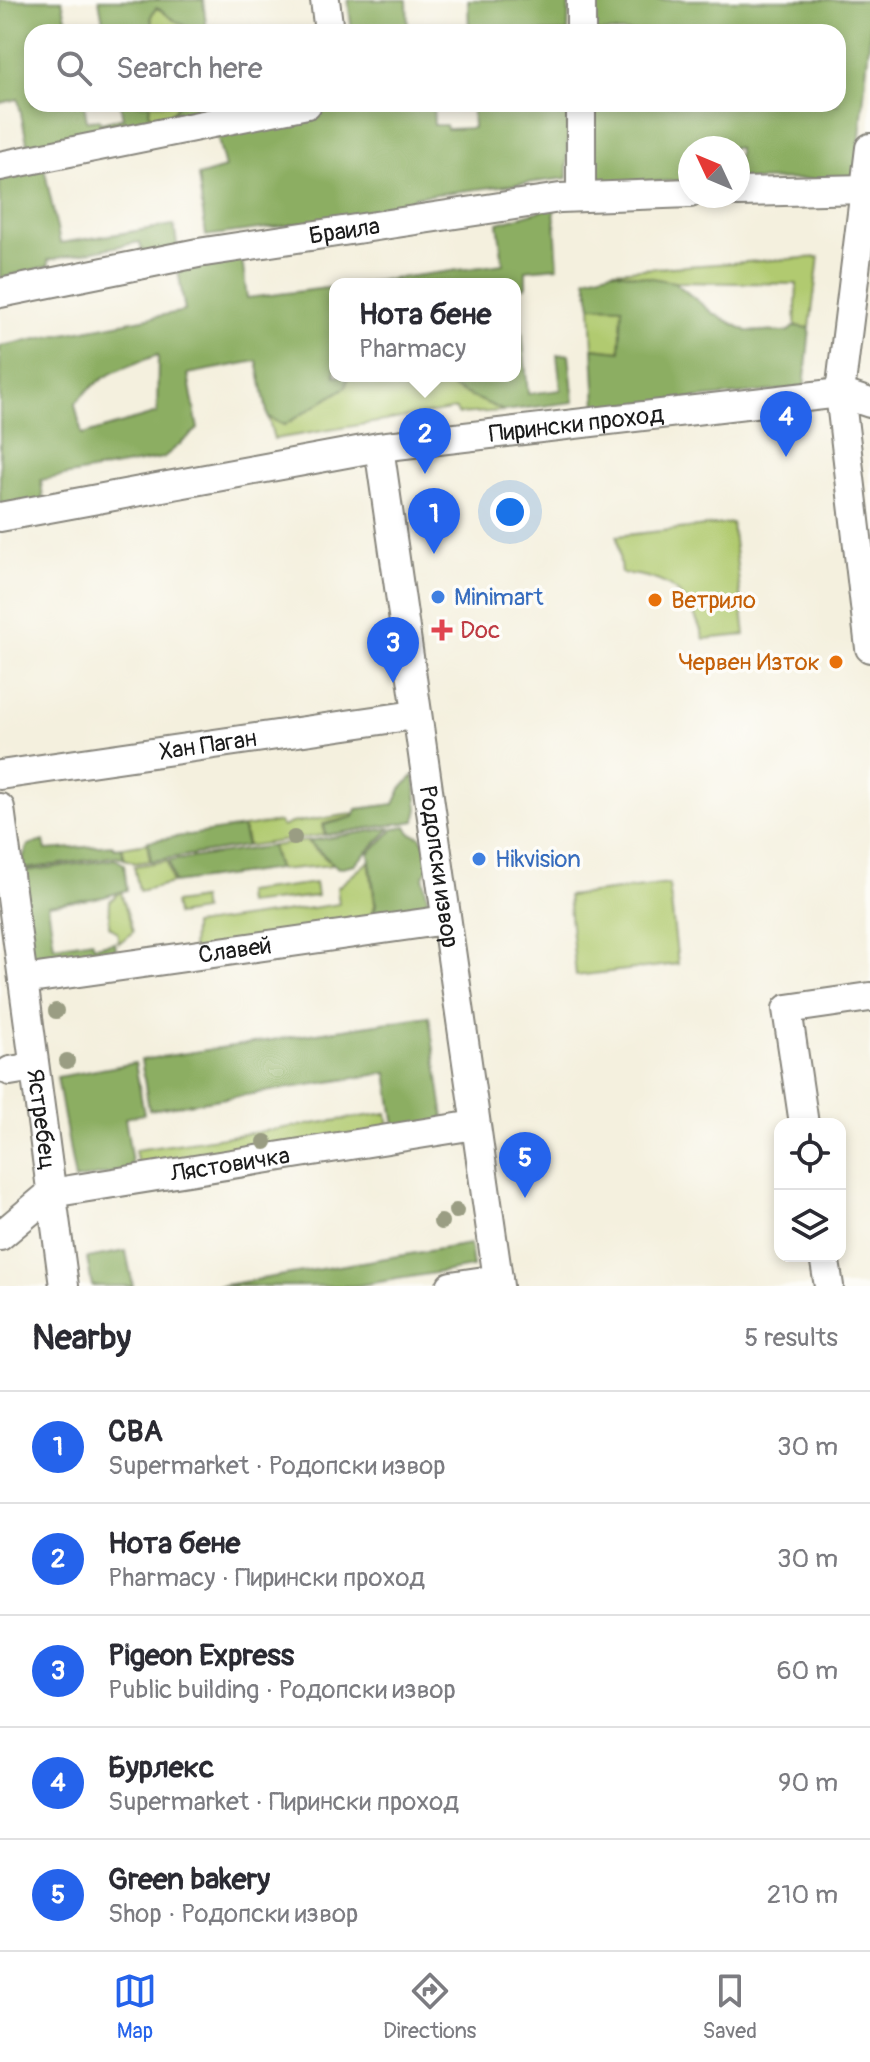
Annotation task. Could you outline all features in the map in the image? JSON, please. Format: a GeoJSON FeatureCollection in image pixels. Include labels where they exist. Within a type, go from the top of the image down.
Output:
{"type":"FeatureCollection","features":[{"type":"Feature","properties":{"kind":"street"},"geometry":{"type":"LineString","coordinates":[[325,0],[328,24]]}},
{"type":"Feature","properties":{"kind":"street"},"geometry":{"type":"LineString","coordinates":[[581,0],[581,24]]}},
{"type":"Feature","properties":{"kind":"street"},"geometry":{"type":"LineString","coordinates":[[0,166],[267,112]]}},
{"type":"Feature","properties":{"kind":"street"},"geometry":{"type":"LineString","coordinates":[[581,112],[581,195]]}},
{"type":"Feature","properties":{"kind":"street"},"geometry":{"type":"LineString","coordinates":[[870,148],[840,393],[870,648]]}},
{"type":"Feature","properties":{"kind":"street"},"geometry":{"type":"LineString","coordinates":[[750,192],[866,189]]}},
{"type":"Feature","properties":{"kind":"street","name":"Браила"},"geometry":{"type":"LineString","coordinates":[[0,293],[198,253],[581,195],[678,193]]}},
{"type":"Feature","properties":{"kind":"street","name":"Пирински проход"},"geometry":{"type":"LineString","coordinates":[[0,517],[379,447],[840,393],[870,403]]}},
{"type":"Feature","properties":{"kind":"street","name":"Родопски извор"},"geometry":{"type":"LineString","coordinates":[[379,447],[415,715],[499,1282]]}},
{"type":"Feature","properties":{"kind":"street","name":"Хан Паган"},"geometry":{"type":"LineString","coordinates":[[0,775],[415,715]]}},
{"type":"Feature","properties":{"kind":"street","name":"Ястребец"},"geometry":{"type":"LineString","coordinates":[[0,808],[9,951],[23,980],[22,1069],[51,1193],[64,1286]]}},
{"type":"Feature","properties":{"kind":"street","name":"Славей"},"geometry":{"type":"LineString","coordinates":[[23,980],[446,920]]}},
{"type":"Feature","properties":{"kind":"street"},"geometry":{"type":"LineString","coordinates":[[803,1118],[787,1009],[870,997]]}},
{"type":"Feature","properties":{"kind":"street","name":"Лястовичка"},"geometry":{"type":"LineString","coordinates":[[51,1193],[475,1125]]}},
{"type":"Feature","properties":{"kind":"street"},"geometry":{"type":"LineString","coordinates":[[0,1236],[51,1193]]}},
{"type":"Feature","properties":{"kind":"street"},"geometry":{"type":"LineString","coordinates":[[825,1262],[829,1286]]}},
{"type":"Feature","properties":{"kind":"street"},"geometry":{"type":"LineString","coordinates":[[451,1286],[499,1282]]}},
{"type":"Feature","properties":{"kind":"green space"},"geometry":{"type":"Polygon","coordinates":[[[0,0],[62,0],[67,24],[24,24],[24,112],[85,112],[87,121],[99,119],[100,123],[123,118],[122,112],[149,112],[154,120],[167,119],[173,112],[196,112],[197,115],[29,152],[18,99],[0,103],[0,0]]]}},
{"type":"Feature","properties":{"kind":"green space"},"geometry":{"type":"Polygon","coordinates":[[[99,0],[203,0],[206,24],[182,24],[156,8],[151,16],[152,24],[104,24],[99,0]]]}},
{"type":"Feature","properties":{"kind":"green space"},"geometry":{"type":"Polygon","coordinates":[[[348,0],[407,0],[408,24],[351,24],[348,0]]]}},
{"type":"Feature","properties":{"kind":"green space"},"geometry":{"type":"Polygon","coordinates":[[[468,0],[569,0],[568,24],[469,24],[468,0]]]}},
{"type":"Feature","properties":{"kind":"green space"},"geometry":{"type":"Polygon","coordinates":[[[594,0],[870,0],[870,33],[856,179],[750,180],[750,136],[678,136],[678,181],[589,182],[591,112],[846,112],[846,24],[593,24],[594,0]]]}},
{"type":"Feature","properties":{"kind":"green space"},"geometry":{"type":"Polygon","coordinates":[[[156,8],[183,24],[152,24],[151,16],[156,8]]]}},
{"type":"Feature","properties":{"kind":"green space"},"geometry":{"type":"Polygon","coordinates":[[[173,112],[167,119],[154,121],[149,113],[173,112]]]}},
{"type":"Feature","properties":{"kind":"green space"},"geometry":{"type":"Polygon","coordinates":[[[314,112],[433,112],[434,125],[446,125],[447,129],[473,128],[472,112],[568,112],[567,178],[413,197],[413,209],[206,236],[198,176],[225,168],[216,131],[314,112]]]}},
{"type":"Feature","properties":{"kind":"green space"},"geometry":{"type":"Polygon","coordinates":[[[44,167],[60,243],[174,225],[178,250],[143,257],[140,242],[48,260],[49,266],[0,278],[0,176],[44,167]]]}},
{"type":"Feature","properties":{"kind":"green space"},"geometry":{"type":"Polygon","coordinates":[[[554,207],[558,267],[526,270],[526,287],[521,288],[521,278],[399,278],[503,264],[498,223],[554,207]]]}},
{"type":"Feature","properties":{"kind":"green space"},"geometry":{"type":"Polygon","coordinates":[[[819,257],[810,328],[795,326],[797,284],[672,282],[612,271],[819,257]]]}},
{"type":"Feature","properties":{"kind":"green space"},"geometry":{"type":"Polygon","coordinates":[[[242,258],[247,298],[329,288],[329,382],[347,382],[346,387],[284,425],[268,417],[257,361],[188,374],[198,429],[163,458],[41,480],[43,499],[0,509],[0,346],[185,311],[178,270],[242,258]],[[158,355],[123,368],[84,394],[75,404],[82,435],[157,413],[158,355]]]}},
{"type":"Feature","properties":{"kind":"green space"},"geometry":{"type":"Polygon","coordinates":[[[612,271],[674,282],[714,314],[747,331],[787,332],[795,326],[810,328],[804,388],[596,408],[593,348],[620,351],[622,307],[591,306],[586,278],[612,271]]]}},
{"type":"Feature","properties":{"kind":"green space"},"geometry":{"type":"Polygon","coordinates":[[[591,306],[622,306],[643,318],[621,351],[593,348],[591,306]]]}},
{"type":"Feature","properties":{"kind":"green space"},"geometry":{"type":"Polygon","coordinates":[[[521,320],[528,394],[561,390],[557,355],[569,354],[574,402],[504,411],[453,388],[451,382],[521,382],[521,320]]]}},
{"type":"Feature","properties":{"kind":"green space"},"geometry":{"type":"Polygon","coordinates":[[[347,382],[452,382],[454,388],[504,411],[458,414],[456,409],[274,439],[268,417],[284,425],[346,387],[347,382]]]}},
{"type":"Feature","properties":{"kind":"green space"},"geometry":{"type":"Polygon","coordinates":[[[732,523],[745,635],[704,639],[692,610],[675,590],[653,579],[621,573],[617,536],[732,523]]]}},
{"type":"Feature","properties":{"kind":"green space"},"geometry":{"type":"Polygon","coordinates":[[[414,775],[418,809],[415,821],[326,835],[324,825],[354,817],[357,809],[394,804],[401,789],[414,775]]]}},
{"type":"Feature","properties":{"kind":"green space"},"geometry":{"type":"Polygon","coordinates":[[[353,814],[353,817],[323,824],[324,835],[248,846],[243,827],[279,822],[282,827],[353,814]]]}},
{"type":"Feature","properties":{"kind":"green space"},"geometry":{"type":"Polygon","coordinates":[[[406,826],[410,833],[420,836],[434,859],[423,876],[429,905],[403,912],[406,924],[367,929],[376,905],[369,853],[395,828],[406,826]]]}},
{"type":"Feature","properties":{"kind":"green space"},"geometry":{"type":"Polygon","coordinates":[[[242,827],[247,846],[151,861],[148,841],[242,827]]]}},
{"type":"Feature","properties":{"kind":"green space"},"geometry":{"type":"Polygon","coordinates":[[[391,828],[355,864],[338,868],[308,841],[391,828]]]}},
{"type":"Feature","properties":{"kind":"green space"},"geometry":{"type":"Polygon","coordinates":[[[44,841],[46,850],[121,847],[124,859],[117,856],[18,870],[28,845],[44,841]]]}},
{"type":"Feature","properties":{"kind":"green space"},"geometry":{"type":"Polygon","coordinates":[[[306,841],[333,865],[279,870],[272,846],[306,841]]]}},
{"type":"Feature","properties":{"kind":"green space"},"geometry":{"type":"Polygon","coordinates":[[[147,843],[150,861],[135,863],[125,859],[122,847],[147,843]]]}},
{"type":"Feature","properties":{"kind":"green space"},"geometry":{"type":"Polygon","coordinates":[[[271,846],[278,869],[174,883],[169,861],[271,846]]]}},
{"type":"Feature","properties":{"kind":"green space"},"geometry":{"type":"Polygon","coordinates":[[[115,859],[124,864],[127,890],[103,897],[48,905],[54,946],[92,940],[94,946],[115,942],[116,949],[102,962],[32,972],[18,872],[115,859]]]}},
{"type":"Feature","properties":{"kind":"green space"},"geometry":{"type":"Polygon","coordinates":[[[167,861],[172,883],[139,891],[134,866],[167,861]]]}},
{"type":"Feature","properties":{"kind":"green space"},"geometry":{"type":"Polygon","coordinates":[[[369,861],[375,905],[366,929],[192,954],[193,925],[339,904],[337,888],[369,861]]]}},
{"type":"Feature","properties":{"kind":"green space"},"geometry":{"type":"Polygon","coordinates":[[[315,883],[317,896],[246,904],[245,892],[315,883]]]}},
{"type":"Feature","properties":{"kind":"green space"},"geometry":{"type":"Polygon","coordinates":[[[669,884],[678,964],[576,976],[568,896],[669,884]]]}},
{"type":"Feature","properties":{"kind":"green space"},"geometry":{"type":"Polygon","coordinates":[[[121,891],[133,932],[119,943],[117,932],[109,926],[110,901],[121,891]]]}},
{"type":"Feature","properties":{"kind":"green space"},"geometry":{"type":"Polygon","coordinates":[[[201,899],[203,911],[176,915],[174,903],[201,899]]]}},
{"type":"Feature","properties":{"kind":"green space"},"geometry":{"type":"Polygon","coordinates":[[[429,1016],[445,1125],[396,1133],[387,1073],[149,1110],[141,1060],[429,1016]]]}},
{"type":"Feature","properties":{"kind":"green space"},"geometry":{"type":"Polygon","coordinates":[[[135,1063],[144,1114],[125,1118],[133,1169],[75,1180],[57,1077],[135,1063]]]}},
{"type":"Feature","properties":{"kind":"green space"},"geometry":{"type":"Polygon","coordinates":[[[387,1113],[390,1132],[139,1171],[135,1150],[387,1113]]]}},
{"type":"Feature","properties":{"kind":"green space"},"geometry":{"type":"Polygon","coordinates":[[[470,1244],[473,1267],[354,1286],[218,1286],[470,1244]]]}},
{"type":"Feature","properties":{"kind":"green space"},"geometry":{"type":"Polygon","coordinates":[[[126,1251],[133,1286],[92,1286],[87,1258],[126,1251]]]}},
{"type":"Feature","properties":{"kind":"place","name":"Бурлекс"},"geometry":{"type":"Point","coordinates":[786,457]}},
{"type":"Feature","properties":{"kind":"place","name":"Нота бене"},"geometry":{"type":"Point","coordinates":[425,474]}},
{"type":"Feature","properties":{"kind":"place","name":"CBA"},"geometry":{"type":"Point","coordinates":[434,554]}},
{"type":"Feature","properties":{"kind":"place","name":"Minimart"},"geometry":{"type":"Point","coordinates":[438,597]}},
{"type":"Feature","properties":{"kind":"place","name":"Ветрило"},"geometry":{"type":"Point","coordinates":[655,600]}},
{"type":"Feature","properties":{"kind":"place","name":"Doc"},"geometry":{"type":"Point","coordinates":[442,630]}},
{"type":"Feature","properties":{"kind":"place","name":"Червен Изток"},"geometry":{"type":"Point","coordinates":[836,662]}},
{"type":"Feature","properties":{"kind":"place","name":"Pigeon Express"},"geometry":{"type":"Point","coordinates":[393,683]}},
{"type":"Feature","properties":{"kind":"place","name":"Hikvision"},"geometry":{"type":"Point","coordinates":[479,859]}},
{"type":"Feature","properties":{"kind":"place","name":"Green bakery"},"geometry":{"type":"Point","coordinates":[525,1198]}}]}
